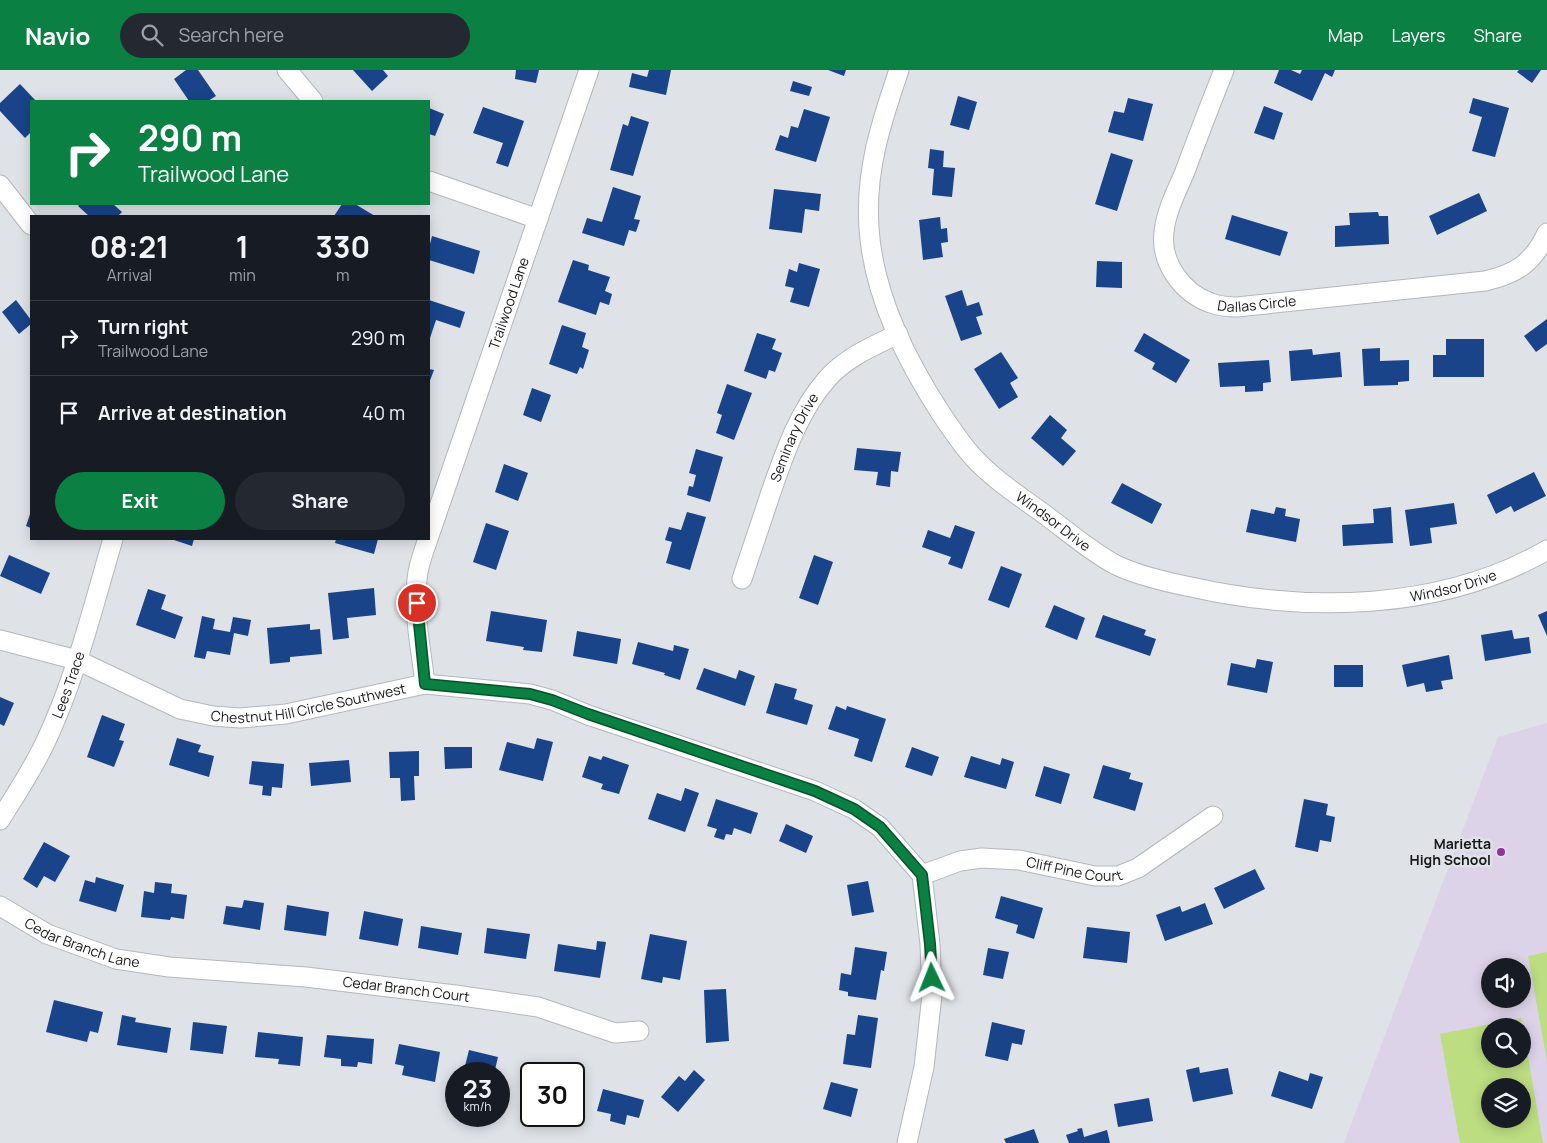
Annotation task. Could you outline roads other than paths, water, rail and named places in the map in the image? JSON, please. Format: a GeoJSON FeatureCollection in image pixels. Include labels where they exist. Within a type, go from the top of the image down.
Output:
{"type":"FeatureCollection","features":[{"type":"Feature","properties":{"kind":"street"},"geometry":{"type":"LineString","coordinates":[[287,70],[312,100]]}},
{"type":"Feature","properties":{"kind":"street","name":"Trailwood Lane"},"geometry":{"type":"LineString","coordinates":[[430,531],[589,70]]}},
{"type":"Feature","properties":{"kind":"street","name":"Windsor Drive"},"geometry":{"type":"LineString","coordinates":[[899,70],[880,124],[873,155],[869,198],[872,260],[882,294],[912,368],[950,428],[974,458],[999,481],[1090,549],[1116,565],[1140,574],[1215,593],[1255,599],[1343,603],[1373,602],[1431,592],[1502,572],[1522,564],[1547,550]]}},
{"type":"Feature","properties":{"kind":"street","name":"Dallas Circle"},"geometry":{"type":"LineString","coordinates":[[1224,70],[1172,203],[1164,232],[1164,246],[1175,276],[1201,300],[1218,305],[1237,307],[1485,281],[1519,269],[1537,251],[1547,233]]}},
{"type":"Feature","properties":{"kind":"street"},"geometry":{"type":"LineString","coordinates":[[430,182],[538,219]]}},
{"type":"Feature","properties":{"kind":"street"},"geometry":{"type":"LineString","coordinates":[[0,185],[30,224]]}},
{"type":"Feature","properties":{"kind":"street","name":"Seminary Drive"},"geometry":{"type":"LineString","coordinates":[[742,579],[782,459],[810,401],[827,378],[844,364],[868,348],[898,334]]}},
{"type":"Feature","properties":{"kind":"street","name":"Lees Trace"},"geometry":{"type":"LineString","coordinates":[[0,820],[33,766],[46,740],[77,660],[113,540]]}},
{"type":"Feature","properties":{"kind":"street","name":"Trailwood Lane"},"geometry":{"type":"LineString","coordinates":[[425,684],[418,622],[417,586],[418,571],[427,540]]}},
{"type":"Feature","properties":{"kind":"street","name":"Chestnut Hill Circle Southwest"},"geometry":{"type":"LineString","coordinates":[[0,640],[77,660],[180,709],[213,716],[240,718],[286,714],[425,684],[530,694],[815,791],[854,809],[880,827],[922,875]]}},
{"type":"Feature","properties":{"kind":"street","name":"Cliff Pine Court"},"geometry":{"type":"LineString","coordinates":[[922,875],[960,861],[982,858],[1019,860],[1095,876],[1118,876],[1138,868],[1213,816]]}},
{"type":"Feature","properties":{"kind":"street"},"geometry":{"type":"LineString","coordinates":[[907,1143],[924,1067],[932,995],[930,944],[922,875]]}},
{"type":"Feature","properties":{"kind":"street","name":"Cedar Branch Lane"},"geometry":{"type":"LineString","coordinates":[[0,906],[47,934],[116,959],[169,967]]}},
{"type":"Feature","properties":{"kind":"street","name":"Cedar Branch Court"},"geometry":{"type":"LineString","coordinates":[[169,967],[306,977],[455,995],[538,1007],[615,1033],[639,1030]]}},
{"type":"Feature","properties":{"kind":"place","name":"Marietta High School"},"geometry":{"type":"Point","coordinates":[1501,852]}}]}
